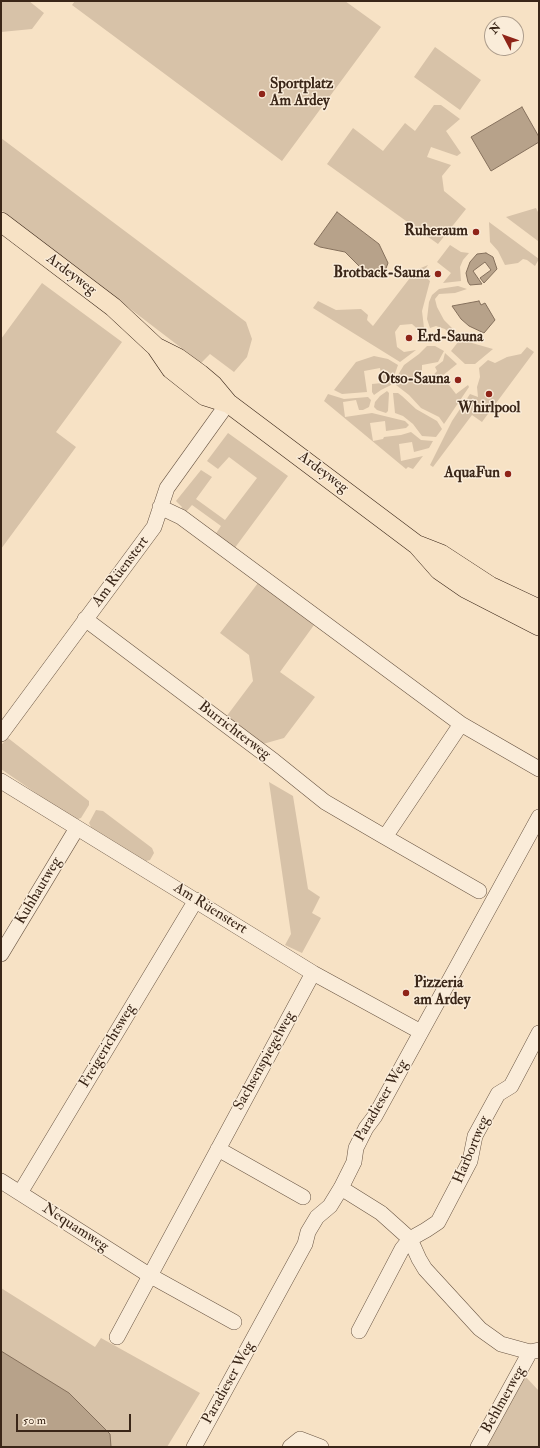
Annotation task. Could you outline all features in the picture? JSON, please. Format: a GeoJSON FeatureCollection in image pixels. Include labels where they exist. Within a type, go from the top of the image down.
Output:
{"type":"FeatureCollection","features":[{"type":"Feature","properties":{"kind":"main road","name":"Ardeyweg"},"geometry":{"type":"LineString","coordinates":[[1,222],[113,307],[156,347],[171,369],[205,396],[228,403],[417,545],[432,564],[465,588],[539,626]]}},
{"type":"Feature","properties":{"kind":"main road","name":"Ardeyweg"},"geometry":{"type":"LineString","coordinates":[[417,545],[441,554],[490,586],[539,608]]}},
{"type":"Feature","properties":{"kind":"street","name":"Am Rüenstert"},"geometry":{"type":"LineString","coordinates":[[1,734],[154,527],[166,488],[228,403]]}},
{"type":"Feature","properties":{"kind":"street"},"geometry":{"type":"LineString","coordinates":[[160,507],[182,517],[461,724],[539,769]]}},
{"type":"Feature","properties":{"kind":"street","name":"Burrichterweg"},"geometry":{"type":"LineString","coordinates":[[85,619],[274,761],[325,802],[479,891]]}},
{"type":"Feature","properties":{"kind":"street"},"geometry":{"type":"LineString","coordinates":[[386,837],[461,724]]}},
{"type":"Feature","properties":{"kind":"street","name":"Am Rüenstert"},"geometry":{"type":"LineString","coordinates":[[1,781],[313,973],[421,1032]]}},
{"type":"Feature","properties":{"kind":"street","name":"Paradieser Weg"},"geometry":{"type":"LineString","coordinates":[[194,1447],[305,1244],[314,1222],[317,1217],[330,1206],[341,1188],[354,1162],[356,1148],[539,817]]}},
{"type":"Feature","properties":{"kind":"street","name":"Kuhhautweg"},"geometry":{"type":"LineString","coordinates":[[1,954],[77,828]]}},
{"type":"Feature","properties":{"kind":"street","name":"Freigerichtsweg"},"geometry":{"type":"LineString","coordinates":[[20,1193],[196,900]]}},
{"type":"Feature","properties":{"kind":"street","name":"Sachsenspiegelweg"},"geometry":{"type":"LineString","coordinates":[[117,1337],[149,1275],[313,973]]}},
{"type":"Feature","properties":{"kind":"street","name":"Harbortweg"},"geometry":{"type":"LineString","coordinates":[[359,1331],[402,1249],[410,1238],[438,1222],[470,1161],[475,1136],[498,1094],[510,1086],[539,1033]]}},
{"type":"Feature","properties":{"kind":"street"},"geometry":{"type":"LineString","coordinates":[[218,1149],[303,1197]]}},
{"type":"Feature","properties":{"kind":"street","name":"Nequamweg"},"geometry":{"type":"LineString","coordinates":[[1,1181],[149,1275]]}},
{"type":"Feature","properties":{"kind":"street"},"geometry":{"type":"LineString","coordinates":[[341,1188],[381,1213],[410,1238],[418,1259],[425,1269],[480,1329],[501,1344],[534,1351]]}},
{"type":"Feature","properties":{"kind":"street"},"geometry":{"type":"LineString","coordinates":[[149,1275],[234,1322]]}},
{"type":"Feature","properties":{"kind":"street","name":"Behlmerweg"},"geometry":{"type":"LineString","coordinates":[[478,1447],[534,1351]]}},
{"type":"Feature","properties":{"kind":"street"},"geometry":{"type":"LineString","coordinates":[[290,1447],[300,1439],[321,1447]]}},
{"type":"Feature","properties":{"kind":"shaded area"},"geometry":{"type":"Polygon","coordinates":[[[1,1],[29,1],[44,13],[32,29],[1,32],[1,1]]]}},
{"type":"Feature","properties":{"kind":"shaded area","name":"Sportplatz Am Ardey"},"geometry":{"type":"Polygon","coordinates":[[[75,1],[345,1],[381,27],[282,161],[72,5],[75,1]]]}},
{"type":"Feature","properties":{"kind":"shaded area"},"geometry":{"type":"Polygon","coordinates":[[[435,47],[481,80],[460,110],[414,77],[435,47]]]}},
{"type":"Feature","properties":{"kind":"shaded area"},"geometry":{"type":"Polygon","coordinates":[[[434,105],[441,105],[460,119],[446,131],[461,153],[457,156],[431,147],[427,157],[451,165],[442,176],[444,191],[466,209],[438,244],[327,164],[353,128],[383,151],[405,123],[415,131],[434,105]]]}},
{"type":"Feature","properties":{"kind":"shaded area"},"geometry":{"type":"Polygon","coordinates":[[[522,107],[539,137],[539,142],[491,171],[471,137],[522,107]]]}},
{"type":"Feature","properties":{"kind":"shaded area"},"geometry":{"type":"Polygon","coordinates":[[[1,138],[246,322],[252,339],[247,357],[234,372],[210,354],[201,363],[1,210],[1,138]]]}},
{"type":"Feature","properties":{"kind":"shaded area"},"geometry":{"type":"Polygon","coordinates":[[[536,208],[539,214],[538,241],[506,217],[536,208]]]}},
{"type":"Feature","properties":{"kind":"shaded area"},"geometry":{"type":"Polygon","coordinates":[[[337,212],[379,244],[388,263],[385,271],[376,277],[361,268],[345,252],[320,247],[314,244],[337,212]]]}},
{"type":"Feature","properties":{"kind":"shaded area"},"geometry":{"type":"Polygon","coordinates":[[[489,222],[539,259],[535,266],[523,259],[518,263],[505,265],[498,251],[490,242],[489,222]]]}},
{"type":"Feature","properties":{"kind":"shaded area"},"geometry":{"type":"Polygon","coordinates":[[[450,245],[461,252],[469,253],[463,260],[460,267],[461,281],[443,283],[451,273],[437,262],[450,245]]]}},
{"type":"Feature","properties":{"kind":"shaded area"},"geometry":{"type":"Polygon","coordinates":[[[486,253],[493,257],[497,269],[484,283],[480,278],[491,270],[485,262],[473,271],[482,284],[470,285],[466,273],[470,262],[477,254],[486,253]]]}},
{"type":"Feature","properties":{"kind":"shaded area"},"geometry":{"type":"Polygon","coordinates":[[[428,265],[422,274],[430,281],[422,311],[424,328],[421,332],[412,324],[400,325],[395,332],[397,347],[404,352],[416,350],[400,362],[313,308],[318,301],[336,310],[361,309],[368,315],[367,320],[373,326],[416,270],[428,265]]]}},
{"type":"Feature","properties":{"kind":"shaded area"},"geometry":{"type":"Polygon","coordinates":[[[42,283],[122,342],[56,432],[76,447],[1,549],[1,339],[42,283]]]}},
{"type":"Feature","properties":{"kind":"shaded area"},"geometry":{"type":"Polygon","coordinates":[[[458,286],[467,289],[455,293],[439,294],[435,299],[437,307],[444,320],[458,334],[451,343],[448,340],[449,333],[445,329],[436,326],[430,328],[427,319],[429,302],[432,295],[439,289],[458,286]]]}},
{"type":"Feature","properties":{"kind":"shaded area"},"geometry":{"type":"Polygon","coordinates":[[[479,301],[481,305],[485,303],[495,320],[484,333],[469,326],[461,319],[452,306],[479,301]]]}},
{"type":"Feature","properties":{"kind":"shaded area"},"geometry":{"type":"Polygon","coordinates":[[[462,337],[472,343],[493,349],[475,364],[465,364],[451,351],[462,337]]]}},
{"type":"Feature","properties":{"kind":"shaded area"},"geometry":{"type":"Polygon","coordinates":[[[427,346],[435,346],[444,351],[438,362],[422,365],[422,375],[431,378],[437,371],[435,367],[443,361],[445,353],[457,364],[442,376],[456,394],[468,385],[469,387],[444,424],[439,417],[421,408],[409,395],[396,385],[398,375],[404,365],[427,346]]]}},
{"type":"Feature","properties":{"kind":"shaded area"},"geometry":{"type":"Polygon","coordinates":[[[527,347],[534,352],[482,422],[472,415],[433,467],[430,465],[452,421],[470,394],[478,397],[477,387],[480,377],[479,368],[488,360],[495,363],[507,357],[521,354],[527,347]]]}},
{"type":"Feature","properties":{"kind":"shaded area"},"geometry":{"type":"Polygon","coordinates":[[[374,356],[388,359],[398,365],[391,385],[374,395],[372,392],[372,384],[382,383],[380,368],[364,371],[367,392],[342,394],[334,390],[356,362],[374,356]]]}},
{"type":"Feature","properties":{"kind":"shaded area"},"geometry":{"type":"Polygon","coordinates":[[[387,391],[389,393],[388,411],[386,413],[377,410],[374,407],[375,402],[387,391]]]}},
{"type":"Feature","properties":{"kind":"shaded area"},"geometry":{"type":"Polygon","coordinates":[[[393,393],[398,393],[416,409],[437,421],[442,429],[436,437],[422,436],[413,424],[403,416],[395,413],[393,393]]]}},
{"type":"Feature","properties":{"kind":"shaded area"},"geometry":{"type":"Polygon","coordinates":[[[328,394],[344,399],[368,397],[371,400],[369,407],[363,410],[359,410],[356,400],[343,402],[345,417],[372,413],[405,421],[409,425],[406,428],[386,431],[385,421],[370,423],[373,441],[383,439],[384,437],[411,432],[421,440],[433,441],[429,448],[414,452],[412,442],[399,444],[401,461],[423,456],[413,469],[408,467],[406,469],[324,401],[328,394]]]}},
{"type":"Feature","properties":{"kind":"shaded area"},"geometry":{"type":"Polygon","coordinates":[[[228,433],[288,476],[234,549],[215,535],[221,526],[192,505],[185,513],[180,510],[182,507],[176,501],[201,470],[212,477],[196,499],[225,520],[257,478],[229,457],[218,469],[207,461],[228,433]]]}},
{"type":"Feature","properties":{"kind":"shaded area"},"geometry":{"type":"Polygon","coordinates":[[[258,583],[314,625],[280,672],[315,697],[284,738],[263,744],[226,717],[253,681],[249,655],[220,633],[258,583]]]}},
{"type":"Feature","properties":{"kind":"shaded area"},"geometry":{"type":"Polygon","coordinates":[[[8,738],[89,801],[89,805],[81,818],[75,820],[1,769],[1,745],[8,738]]]}},
{"type":"Feature","properties":{"kind":"shaded area"},"geometry":{"type":"Polygon","coordinates":[[[269,782],[293,796],[308,889],[320,897],[312,913],[321,918],[302,953],[285,945],[291,934],[269,782]]]}},
{"type":"Feature","properties":{"kind":"shaded area"},"geometry":{"type":"Polygon","coordinates":[[[96,810],[103,811],[152,848],[154,853],[150,860],[146,861],[91,827],[89,823],[96,810]]]}},
{"type":"Feature","properties":{"kind":"shaded area"},"geometry":{"type":"Polygon","coordinates":[[[1,1288],[95,1347],[101,1338],[200,1393],[167,1447],[1,1447],[1,1288]]]}},
{"type":"Feature","properties":{"kind":"shaded area"},"geometry":{"type":"Polygon","coordinates":[[[1,1351],[69,1393],[110,1434],[111,1447],[1,1447],[1,1351]]]}},
{"type":"Feature","properties":{"kind":"shaded area"},"geometry":{"type":"Polygon","coordinates":[[[524,1375],[539,1391],[539,1447],[484,1447],[524,1375]]]}},
{"type":"Feature","properties":{"kind":"place","name":"Sportplatz Am Ardey"},"geometry":{"type":"Point","coordinates":[262,94]}},
{"type":"Feature","properties":{"kind":"place","name":"Ruheraum"},"geometry":{"type":"Point","coordinates":[476,232]}},
{"type":"Feature","properties":{"kind":"place","name":"Brotback-Sauna"},"geometry":{"type":"Point","coordinates":[438,274]}},
{"type":"Feature","properties":{"kind":"place","name":"Erd-Sauna"},"geometry":{"type":"Point","coordinates":[409,338]}},
{"type":"Feature","properties":{"kind":"place","name":"Otso-Sauna"},"geometry":{"type":"Point","coordinates":[458,380]}},
{"type":"Feature","properties":{"kind":"place","name":"Whirlpool"},"geometry":{"type":"Point","coordinates":[489,394]}},
{"type":"Feature","properties":{"kind":"place","name":"AquaFun"},"geometry":{"type":"Point","coordinates":[508,474]}},
{"type":"Feature","properties":{"kind":"place","name":"Pizzeria am Ardey"},"geometry":{"type":"Point","coordinates":[406,993]}}]}
